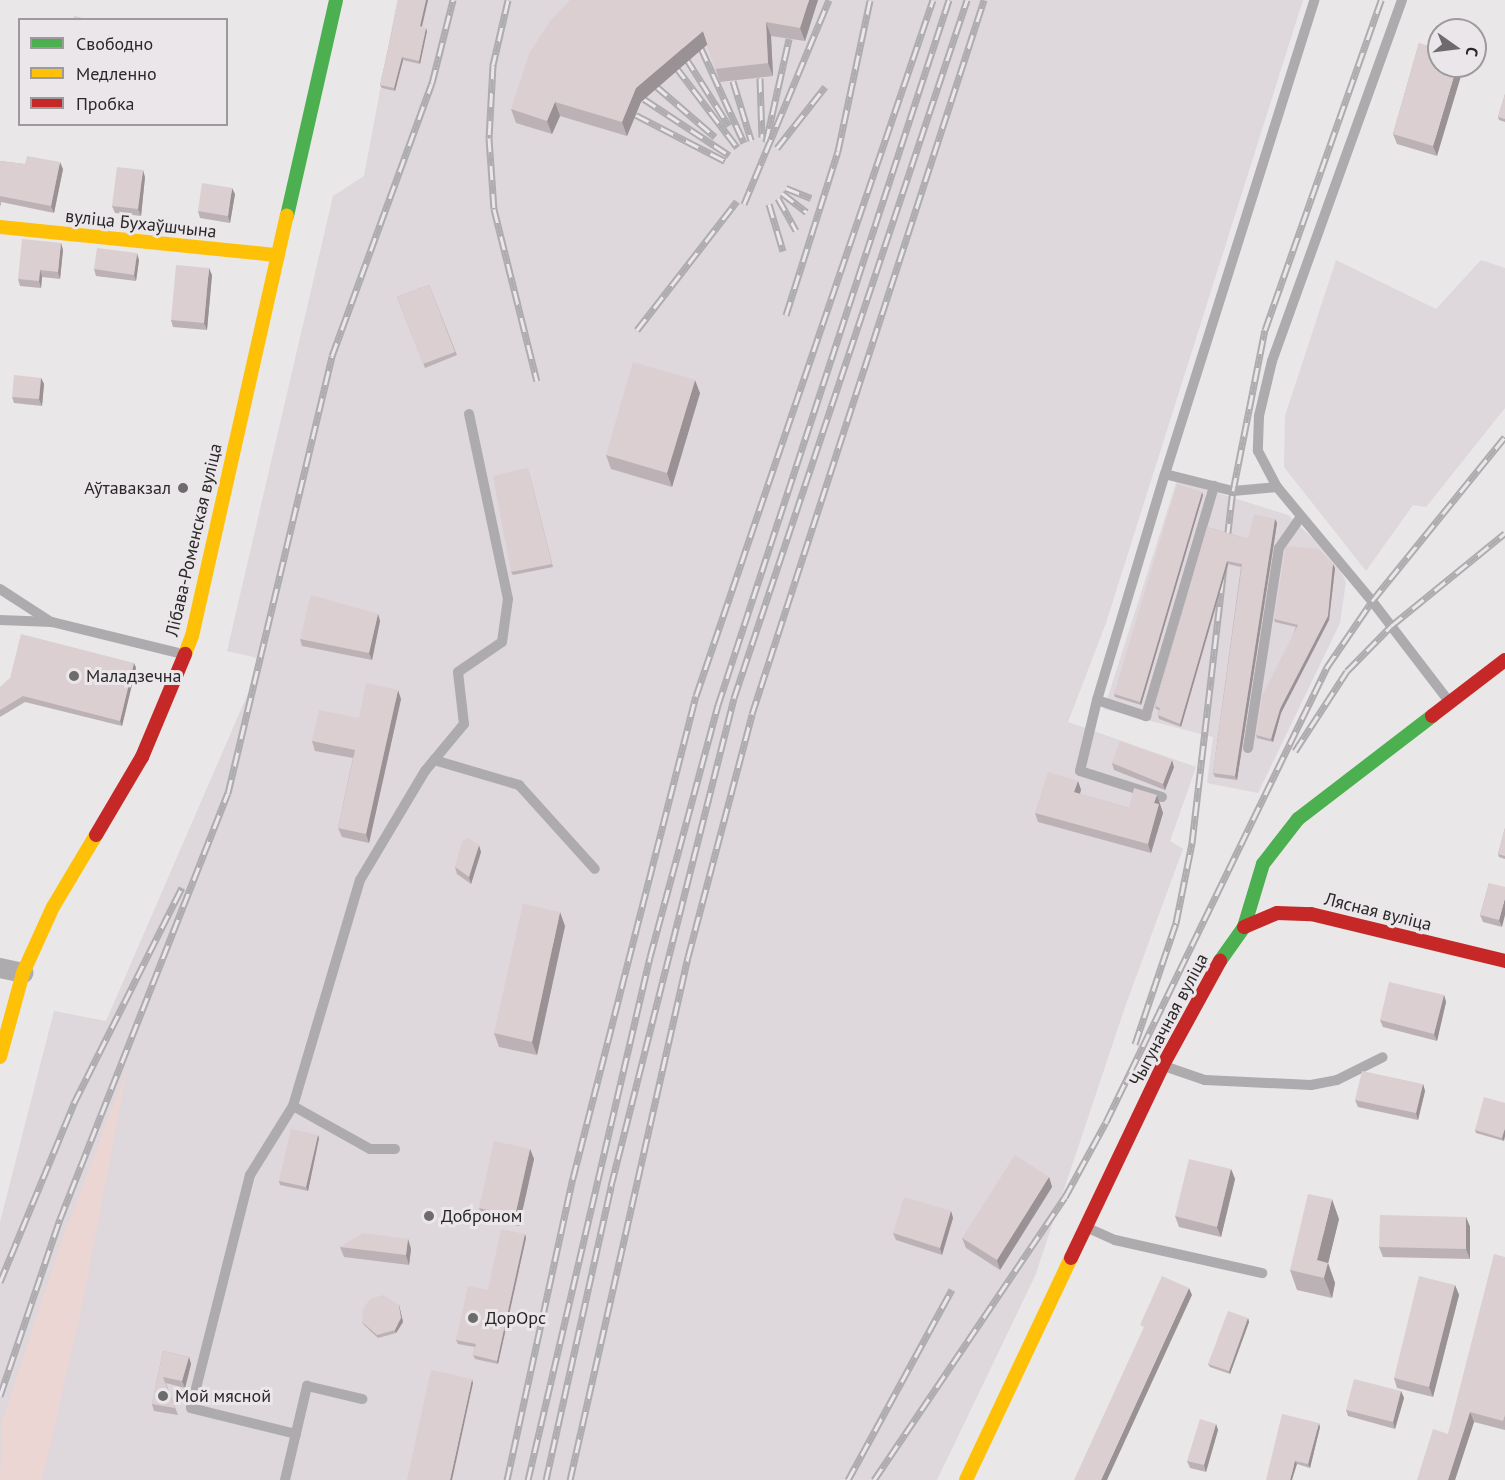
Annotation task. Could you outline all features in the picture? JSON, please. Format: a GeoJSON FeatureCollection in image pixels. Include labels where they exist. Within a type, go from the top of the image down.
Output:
{"type":"FeatureCollection","features":[{"type":"Feature","properties":{"kind":"main road","name":"Лібава-Роменская вуліца"},"geometry":{"type":"LineString","coordinates":[[0,1057],[23,973],[53,907],[142,757],[185,655],[336,0]]}},
{"type":"Feature","properties":{"kind":"main road","name":"вуліца Бухаўшчына"},"geometry":{"type":"LineString","coordinates":[[0,227],[278,255]]}},
{"type":"Feature","properties":{"kind":"main road","name":"Чыгуначная вуліца"},"geometry":{"type":"LineString","coordinates":[[966,1480],[1163,1065],[1219,963],[1244,927],[1263,864],[1298,819],[1448,700],[1505,660]]}},
{"type":"Feature","properties":{"kind":"main road","name":"Лясная вуліца"},"geometry":{"type":"LineString","coordinates":[[1244,927],[1276,913],[1311,914],[1505,961]]}},
{"type":"Feature","properties":{"kind":"street"},"geometry":{"type":"LineString","coordinates":[[0,968],[23,973]]}},
{"type":"Feature","properties":{"kind":"lane"},"geometry":{"type":"LineString","coordinates":[[1162,797],[1080,771],[1097,700],[1165,474],[1314,0]]}},
{"type":"Feature","properties":{"kind":"lane"},"geometry":{"type":"LineString","coordinates":[[1402,0],[1272,361],[1259,416],[1258,451],[1277,487],[1372,601],[1448,700]]}},
{"type":"Feature","properties":{"kind":"lane"},"geometry":{"type":"LineString","coordinates":[[296,1434],[191,1408],[250,1175],[293,1106],[360,880],[434,760],[464,724],[458,672],[502,642],[508,598],[469,414]]}},
{"type":"Feature","properties":{"kind":"lane"},"geometry":{"type":"LineString","coordinates":[[1165,474],[1233,491],[1277,487]]}},
{"type":"Feature","properties":{"kind":"lane"},"geometry":{"type":"LineString","coordinates":[[1097,700],[1146,716],[1214,486]]}},
{"type":"Feature","properties":{"kind":"lane"},"geometry":{"type":"LineString","coordinates":[[1248,748],[1279,549],[1301,517]]}},
{"type":"Feature","properties":{"kind":"lane"},"geometry":{"type":"LineString","coordinates":[[0,589],[52,622]]}},
{"type":"Feature","properties":{"kind":"lane"},"geometry":{"type":"LineString","coordinates":[[0,620],[52,622],[185,655]]}},
{"type":"Feature","properties":{"kind":"lane"},"geometry":{"type":"LineString","coordinates":[[434,760],[519,785],[595,869]]}},
{"type":"Feature","properties":{"kind":"lane"},"geometry":{"type":"LineString","coordinates":[[1163,1065],[1205,1080],[1311,1085],[1337,1080],[1383,1057]]}},
{"type":"Feature","properties":{"kind":"lane"},"geometry":{"type":"LineString","coordinates":[[293,1106],[370,1149],[395,1149]]}},
{"type":"Feature","properties":{"kind":"lane"},"geometry":{"type":"LineString","coordinates":[[1086,1227],[1115,1240],[1262,1273]]}},
{"type":"Feature","properties":{"kind":"lane"},"geometry":{"type":"LineString","coordinates":[[285,1480],[307,1386],[362,1399]]}},
{"type":"Feature","properties":{"kind":"shaded area"},"geometry":{"type":"Polygon","coordinates":[[[397,0],[1303,0],[1106,623],[1068,722],[1196,767],[1170,841],[1183,849],[1125,1007],[1035,1276],[937,1480],[0,1480],[0,1222],[54,1011],[106,1021],[249,691],[257,658],[227,651],[333,196],[364,176],[397,0]]]}},
{"type":"Feature","properties":{"kind":"shaded area"},"geometry":{"type":"Polygon","coordinates":[[[1336,260],[1436,309],[1481,260],[1505,268],[1505,408],[1426,507],[1413,505],[1366,571],[1284,467],[1285,416],[1336,260]]]}},
{"type":"Feature","properties":{"kind":"shaded area"},"geometry":{"type":"Polygon","coordinates":[[[1177,480],[1288,515],[1334,558],[1346,582],[1340,623],[1258,793],[1207,783],[1213,737],[1104,709],[1177,480]]]}},
{"type":"Feature","properties":{"kind":"shaded area"},"geometry":{"type":"Polygon","coordinates":[[[127,1070],[82,1306],[42,1480],[0,1480],[2,1422],[62,1240],[127,1070]]]}},
{"type":"Feature","properties":{"kind":"building"},"geometry":{"type":"Polygon","coordinates":[[[399,0],[426,0],[420,26],[426,28],[419,61],[402,57],[394,88],[380,85],[399,0]]]}},
{"type":"Feature","properties":{"kind":"building"},"geometry":{"type":"Polygon","coordinates":[[[570,0],[809,0],[800,28],[766,22],[768,63],[715,69],[703,31],[636,88],[622,122],[555,102],[547,121],[511,109],[529,54],[550,21],[570,0]]]}},
{"type":"Feature","properties":{"kind":"building"},"geometry":{"type":"Polygon","coordinates":[[[1419,43],[1427,45],[1427,78],[1453,78],[1433,146],[1393,134],[1419,43]]]}},
{"type":"Feature","properties":{"kind":"building"},"geometry":{"type":"Polygon","coordinates":[[[1505,94],[1505,119],[1498,117],[1505,94]]]}},
{"type":"Feature","properties":{"kind":"building"},"geometry":{"type":"Polygon","coordinates":[[[27,156],[60,162],[51,206],[0,196],[0,161],[25,164],[27,156]]]}},
{"type":"Feature","properties":{"kind":"building"},"geometry":{"type":"Polygon","coordinates":[[[117,167],[143,170],[138,209],[112,206],[117,167]]]}},
{"type":"Feature","properties":{"kind":"building"},"geometry":{"type":"Polygon","coordinates":[[[202,183],[232,188],[228,216],[198,211],[202,183]]]}},
{"type":"Feature","properties":{"kind":"building"},"geometry":{"type":"Polygon","coordinates":[[[22,239],[61,243],[58,272],[40,270],[39,281],[18,279],[22,239]]]}},
{"type":"Feature","properties":{"kind":"building"},"geometry":{"type":"Polygon","coordinates":[[[97,248],[137,253],[134,275],[94,269],[97,248]]]}},
{"type":"Feature","properties":{"kind":"building"},"geometry":{"type":"Polygon","coordinates":[[[176,265],[209,268],[204,323],[171,320],[176,265]]]}},
{"type":"Feature","properties":{"kind":"building"},"geometry":{"type":"Polygon","coordinates":[[[429,285],[455,352],[423,364],[397,297],[429,285]]]}},
{"type":"Feature","properties":{"kind":"building"},"geometry":{"type":"Polygon","coordinates":[[[633,362],[695,380],[667,473],[606,455],[633,362]]]}},
{"type":"Feature","properties":{"kind":"building"},"geometry":{"type":"Polygon","coordinates":[[[14,375],[41,378],[39,399],[12,397],[14,375]]]}},
{"type":"Feature","properties":{"kind":"building"},"geometry":{"type":"Polygon","coordinates":[[[528,468],[552,564],[511,572],[493,476],[528,468]]]}},
{"type":"Feature","properties":{"kind":"building"},"geometry":{"type":"Polygon","coordinates":[[[1177,484],[1202,492],[1140,702],[1114,694],[1177,484]]]}},
{"type":"Feature","properties":{"kind":"building"},"geometry":{"type":"Polygon","coordinates":[[[1254,514],[1275,519],[1235,776],[1213,773],[1242,564],[1227,561],[1180,724],[1158,715],[1160,708],[1155,706],[1207,527],[1248,539],[1254,514]]]}},
{"type":"Feature","properties":{"kind":"building"},"geometry":{"type":"Polygon","coordinates":[[[1286,546],[1319,549],[1333,564],[1328,616],[1280,709],[1271,739],[1256,735],[1262,696],[1298,625],[1274,619],[1286,546]]]}},
{"type":"Feature","properties":{"kind":"building"},"geometry":{"type":"Polygon","coordinates":[[[311,595],[378,614],[369,653],[300,639],[311,595]]]}},
{"type":"Feature","properties":{"kind":"building","name":"Маладзечна"},"geometry":{"type":"Polygon","coordinates":[[[21,634],[134,663],[120,721],[23,696],[0,710],[0,687],[10,678],[21,634]]]}},
{"type":"Feature","properties":{"kind":"building"},"geometry":{"type":"Polygon","coordinates":[[[366,683],[398,690],[366,834],[338,828],[355,750],[312,741],[319,710],[359,718],[366,683]]]}},
{"type":"Feature","properties":{"kind":"building"},"geometry":{"type":"Polygon","coordinates":[[[1120,741],[1172,760],[1163,784],[1112,763],[1120,741]]]}},
{"type":"Feature","properties":{"kind":"building"},"geometry":{"type":"Polygon","coordinates":[[[1048,772],[1078,781],[1074,792],[1129,808],[1134,788],[1157,795],[1154,803],[1159,804],[1148,844],[1035,813],[1048,772]]]}},
{"type":"Feature","properties":{"kind":"building"},"geometry":{"type":"Polygon","coordinates":[[[1505,828],[1505,856],[1498,854],[1505,828]]]}},
{"type":"Feature","properties":{"kind":"building"},"geometry":{"type":"Polygon","coordinates":[[[468,838],[479,845],[469,877],[455,867],[462,841],[468,838]]]}},
{"type":"Feature","properties":{"kind":"building"},"geometry":{"type":"Polygon","coordinates":[[[1489,883],[1505,887],[1505,898],[1499,920],[1480,915],[1489,883]]]}},
{"type":"Feature","properties":{"kind":"building"},"geometry":{"type":"Polygon","coordinates":[[[523,904],[560,912],[532,1042],[494,1033],[523,904]]]}},
{"type":"Feature","properties":{"kind":"building"},"geometry":{"type":"Polygon","coordinates":[[[1389,982],[1444,995],[1434,1034],[1380,1020],[1389,982]]]}},
{"type":"Feature","properties":{"kind":"building"},"geometry":{"type":"Polygon","coordinates":[[[1362,1071],[1423,1084],[1416,1113],[1355,1100],[1362,1071]]]}},
{"type":"Feature","properties":{"kind":"building"},"geometry":{"type":"Polygon","coordinates":[[[1484,1097],[1505,1103],[1505,1128],[1502,1138],[1475,1130],[1484,1097]]]}},
{"type":"Feature","properties":{"kind":"building"},"geometry":{"type":"Polygon","coordinates":[[[291,1129],[318,1135],[306,1187],[279,1181],[291,1129]]]}},
{"type":"Feature","properties":{"kind":"building"},"geometry":{"type":"Polygon","coordinates":[[[494,1141],[530,1149],[515,1216],[479,1208],[494,1141]]]}},
{"type":"Feature","properties":{"kind":"building"},"geometry":{"type":"Polygon","coordinates":[[[1015,1155],[1049,1177],[997,1260],[962,1238],[1015,1155]]]}},
{"type":"Feature","properties":{"kind":"building"},"geometry":{"type":"Polygon","coordinates":[[[1189,1159],[1231,1169],[1217,1227],[1175,1216],[1189,1159]]]}},
{"type":"Feature","properties":{"kind":"building"},"geometry":{"type":"Polygon","coordinates":[[[1308,1194],[1332,1199],[1317,1260],[1328,1263],[1324,1278],[1290,1270],[1308,1194]]]}},
{"type":"Feature","properties":{"kind":"building"},"geometry":{"type":"Polygon","coordinates":[[[904,1197],[951,1211],[940,1248],[893,1233],[904,1197]]]}},
{"type":"Feature","properties":{"kind":"building"},"geometry":{"type":"Polygon","coordinates":[[[1380,1215],[1466,1217],[1466,1249],[1379,1247],[1380,1215]]]}},
{"type":"Feature","properties":{"kind":"building"},"geometry":{"type":"Polygon","coordinates":[[[501,1229],[525,1234],[497,1361],[473,1355],[476,1344],[456,1340],[468,1286],[488,1290],[501,1229]]]}},
{"type":"Feature","properties":{"kind":"building"},"geometry":{"type":"Polygon","coordinates":[[[363,1233],[408,1239],[406,1255],[340,1247],[363,1233]]]}},
{"type":"Feature","properties":{"kind":"building"},"geometry":{"type":"Polygon","coordinates":[[[1494,1254],[1505,1257],[1505,1415],[1503,1421],[1470,1412],[1448,1480],[1417,1480],[1433,1429],[1448,1434],[1494,1254]]]}},
{"type":"Feature","properties":{"kind":"building"},"geometry":{"type":"Polygon","coordinates":[[[1162,1276],[1189,1288],[1101,1480],[1074,1480],[1144,1327],[1140,1325],[1162,1276]]]}},
{"type":"Feature","properties":{"kind":"building"},"geometry":{"type":"Polygon","coordinates":[[[1419,1276],[1455,1285],[1429,1387],[1394,1378],[1419,1276]]]}},
{"type":"Feature","properties":{"kind":"building"},"geometry":{"type":"Polygon","coordinates":[[[383,1295],[399,1305],[401,1318],[395,1330],[377,1335],[362,1322],[363,1309],[370,1299],[383,1295]]]}},
{"type":"Feature","properties":{"kind":"building"},"geometry":{"type":"Polygon","coordinates":[[[1228,1311],[1248,1318],[1229,1371],[1208,1364],[1228,1311]]]}},
{"type":"Feature","properties":{"kind":"building"},"geometry":{"type":"Polygon","coordinates":[[[163,1351],[189,1357],[182,1381],[163,1377],[175,1408],[152,1404],[163,1351]]]}},
{"type":"Feature","properties":{"kind":"building"},"geometry":{"type":"Polygon","coordinates":[[[431,1370],[472,1379],[450,1480],[407,1480],[431,1370]]]}},
{"type":"Feature","properties":{"kind":"building"},"geometry":{"type":"Polygon","coordinates":[[[1354,1379],[1401,1391],[1393,1422],[1346,1410],[1354,1379]]]}},
{"type":"Feature","properties":{"kind":"building"},"geometry":{"type":"Polygon","coordinates":[[[1282,1414],[1319,1423],[1308,1464],[1295,1461],[1290,1480],[1266,1480],[1282,1414]]]}},
{"type":"Feature","properties":{"kind":"building"},"geometry":{"type":"Polygon","coordinates":[[[1200,1419],[1216,1424],[1204,1465],[1187,1461],[1200,1419]]]}},
{"type":"Feature","properties":{"kind":"railway"},"geometry":{"type":"LineString","coordinates":[[0,1396],[60,1219],[228,793],[332,356],[432,83],[453,0]]}},
{"type":"Feature","properties":{"kind":"railway"},"geometry":{"type":"LineString","coordinates":[[508,0],[493,65],[489,138],[494,209],[537,381]]}},
{"type":"Feature","properties":{"kind":"railway"},"geometry":{"type":"LineString","coordinates":[[744,204],[829,0]]}},
{"type":"Feature","properties":{"kind":"railway"},"geometry":{"type":"LineString","coordinates":[[786,315],[838,151],[870,0]]}},
{"type":"Feature","properties":{"kind":"railway"},"geometry":{"type":"LineString","coordinates":[[507,1480],[573,1178],[696,696],[933,0]]}},
{"type":"Feature","properties":{"kind":"railway"},"geometry":{"type":"LineString","coordinates":[[528,1480],[650,957],[718,705],[949,0]]}},
{"type":"Feature","properties":{"kind":"railway"},"geometry":{"type":"LineString","coordinates":[[546,1480],[611,1186],[734,698],[967,0]]}},
{"type":"Feature","properties":{"kind":"railway"},"geometry":{"type":"LineString","coordinates":[[570,1480],[688,957],[752,714],[984,0]]}},
{"type":"Feature","properties":{"kind":"railway"},"geometry":{"type":"LineString","coordinates":[[1135,1044],[1176,923],[1192,843],[1233,491],[1265,330],[1381,0]]}},
{"type":"Feature","properties":{"kind":"railway"},"geometry":{"type":"LineString","coordinates":[[766,142],[789,39]]}},
{"type":"Feature","properties":{"kind":"railway"},"geometry":{"type":"LineString","coordinates":[[701,48],[744,143]]}},
{"type":"Feature","properties":{"kind":"railway"},"geometry":{"type":"LineString","coordinates":[[686,58],[729,126]]}},
{"type":"Feature","properties":{"kind":"railway"},"geometry":{"type":"LineString","coordinates":[[676,67],[737,147]]}},
{"type":"Feature","properties":{"kind":"railway"},"geometry":{"type":"LineString","coordinates":[[760,78],[762,137]]}},
{"type":"Feature","properties":{"kind":"railway"},"geometry":{"type":"LineString","coordinates":[[733,81],[751,140]]}},
{"type":"Feature","properties":{"kind":"railway"},"geometry":{"type":"LineString","coordinates":[[656,86],[715,137]]}},
{"type":"Feature","properties":{"kind":"railway"},"geometry":{"type":"LineString","coordinates":[[777,148],[825,87]]}},
{"type":"Feature","properties":{"kind":"railway"},"geometry":{"type":"LineString","coordinates":[[644,99],[729,155]]}},
{"type":"Feature","properties":{"kind":"railway"},"geometry":{"type":"LineString","coordinates":[[636,115],[725,161]]}},
{"type":"Feature","properties":{"kind":"railway"},"geometry":{"type":"LineString","coordinates":[[786,188],[811,198]]}},
{"type":"Feature","properties":{"kind":"railway"},"geometry":{"type":"LineString","coordinates":[[782,193],[806,212]]}},
{"type":"Feature","properties":{"kind":"railway"},"geometry":{"type":"LineString","coordinates":[[778,198],[796,230]]}},
{"type":"Feature","properties":{"kind":"railway"},"geometry":{"type":"LineString","coordinates":[[637,330],[737,201]]}},
{"type":"Feature","properties":{"kind":"railway"},"geometry":{"type":"LineString","coordinates":[[769,204],[783,251]]}},
{"type":"Feature","properties":{"kind":"railway"},"geometry":{"type":"LineString","coordinates":[[874,1480],[1065,1197],[1106,1122],[1327,667],[1372,601],[1505,437]]}},
{"type":"Feature","properties":{"kind":"railway"},"geometry":{"type":"LineString","coordinates":[[1295,751],[1347,671],[1391,626],[1505,533]]}},
{"type":"Feature","properties":{"kind":"railway"},"geometry":{"type":"LineString","coordinates":[[0,1282],[74,1103],[182,887]]}},
{"type":"Feature","properties":{"kind":"railway"},"geometry":{"type":"LineString","coordinates":[[848,1480],[952,1289]]}},
{"type":"Feature","properties":{"kind":"traffic: fast"},"geometry":{"type":"LineString","coordinates":[[287,216],[336,0]]}},
{"type":"Feature","properties":{"kind":"traffic: fast"},"geometry":{"type":"LineString","coordinates":[[1220,961],[1244,927],[1263,864],[1298,819],[1432,716]]}},
{"type":"Feature","properties":{"kind":"traffic: slow"},"geometry":{"type":"LineString","coordinates":[[185,654],[192,636],[287,216]]}},
{"type":"Feature","properties":{"kind":"traffic: slow"},"geometry":{"type":"LineString","coordinates":[[0,227],[278,255]]}},
{"type":"Feature","properties":{"kind":"traffic: slow"},"geometry":{"type":"LineString","coordinates":[[0,1057],[23,973],[53,907],[96,835]]}},
{"type":"Feature","properties":{"kind":"traffic: slow"},"geometry":{"type":"LineString","coordinates":[[966,1480],[1071,1258]]}},
{"type":"Feature","properties":{"kind":"traffic: jam"},"geometry":{"type":"LineString","coordinates":[[96,835],[142,757],[185,654]]}},
{"type":"Feature","properties":{"kind":"traffic: jam"},"geometry":{"type":"LineString","coordinates":[[1432,716],[1505,660]]}},
{"type":"Feature","properties":{"kind":"traffic: jam"},"geometry":{"type":"LineString","coordinates":[[1244,927],[1277,913],[1311,914],[1505,961]]}},
{"type":"Feature","properties":{"kind":"traffic: jam"},"geometry":{"type":"LineString","coordinates":[[1071,1258],[1163,1065],[1220,961]]}},
{"type":"Feature","properties":{"kind":"place","name":"Аўтавакзал"},"geometry":{"type":"Point","coordinates":[183,488]}},
{"type":"Feature","properties":{"kind":"place","name":"Маладзечна"},"geometry":{"type":"Point","coordinates":[74,676]}},
{"type":"Feature","properties":{"kind":"place","name":"Доброном"},"geometry":{"type":"Point","coordinates":[429,1216]}},
{"type":"Feature","properties":{"kind":"place","name":"ДорОрс"},"geometry":{"type":"Point","coordinates":[473,1318]}},
{"type":"Feature","properties":{"kind":"place","name":"Мой мясной"},"geometry":{"type":"Point","coordinates":[163,1396]}}]}
